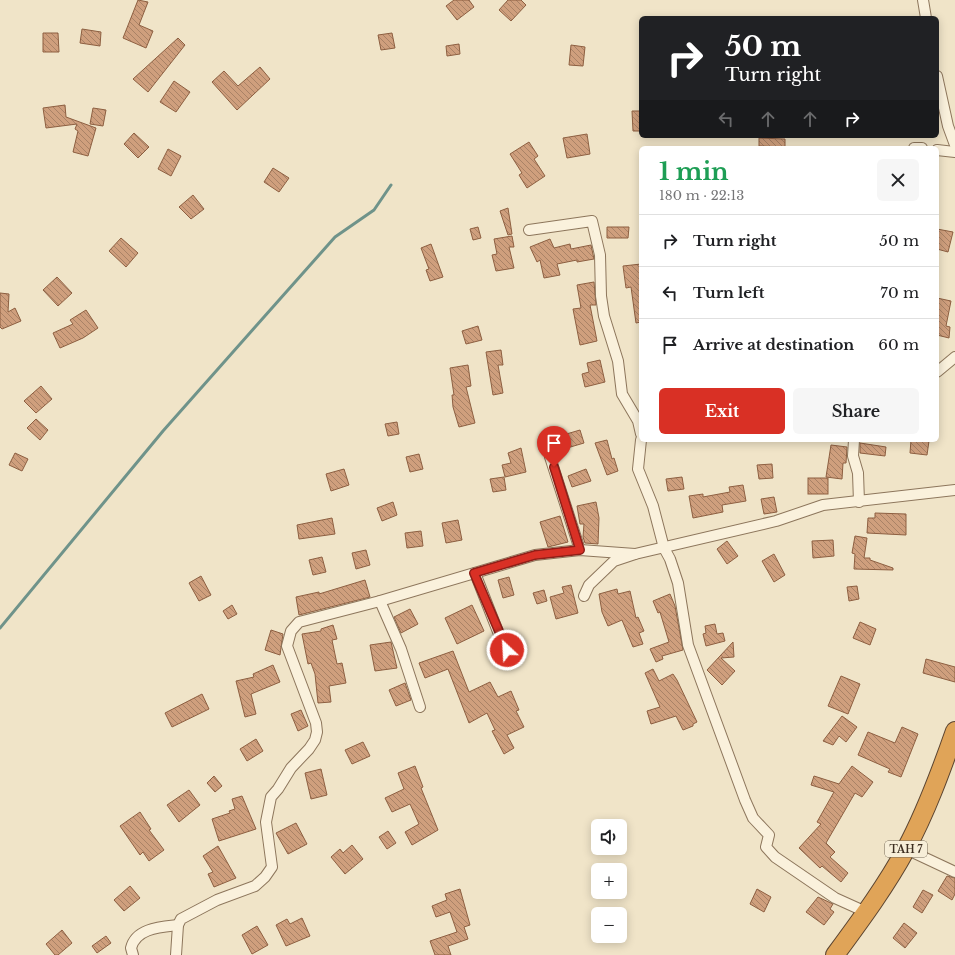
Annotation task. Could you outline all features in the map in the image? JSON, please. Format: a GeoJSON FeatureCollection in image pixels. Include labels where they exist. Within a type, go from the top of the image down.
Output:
{"type":"FeatureCollection","features":[{"type":"Feature","properties":{"kind":"highway","name":"TAH 7"},"geometry":{"type":"LineString","coordinates":[[835,955],[866,912],[906,849],[926,806],[955,731]]}},
{"type":"Feature","properties":{"kind":"street"},"geometry":{"type":"LineString","coordinates":[[923,0],[926,16]]}},
{"type":"Feature","properties":{"kind":"street"},"geometry":{"type":"LineString","coordinates":[[939,85],[948,126],[955,145]]}},
{"type":"Feature","properties":{"kind":"street"},"geometry":{"type":"LineString","coordinates":[[939,150],[955,152]]}},
{"type":"Feature","properties":{"kind":"street"},"geometry":{"type":"LineString","coordinates":[[529,230],[592,221],[600,255],[602,308],[618,360],[622,394],[639,425]]}},
{"type":"Feature","properties":{"kind":"street"},"geometry":{"type":"LineString","coordinates":[[939,370],[955,358]]}},
{"type":"Feature","properties":{"kind":"street"},"geometry":{"type":"LineString","coordinates":[[641,442],[638,469],[653,506],[664,548],[670,559],[678,583],[688,644],[744,800],[753,818],[769,835],[766,847],[775,857],[835,898],[866,912]]}},
{"type":"Feature","properties":{"kind":"street"},"geometry":{"type":"LineString","coordinates":[[854,442],[853,456],[858,473],[859,502]]}},
{"type":"Feature","properties":{"kind":"street"},"geometry":{"type":"LineString","coordinates":[[550,457],[580,550]]}},
{"type":"Feature","properties":{"kind":"street"},"geometry":{"type":"LineString","coordinates":[[584,596],[589,585],[614,561],[635,554],[776,521],[824,505],[955,490]]}},
{"type":"Feature","properties":{"kind":"street"},"geometry":{"type":"LineString","coordinates":[[176,955],[178,925],[181,919],[217,900],[255,886],[265,877],[272,867],[266,822],[271,797],[278,789],[291,768],[309,749],[317,732],[316,723],[295,665],[288,653],[287,646],[291,631],[299,622],[380,601],[535,555],[580,550],[635,554]]}},
{"type":"Feature","properties":{"kind":"street"},"geometry":{"type":"LineString","coordinates":[[474,573],[502,642],[512,659]]}},
{"type":"Feature","properties":{"kind":"street"},"geometry":{"type":"LineString","coordinates":[[380,601],[401,649],[420,707]]}},
{"type":"Feature","properties":{"kind":"street"},"geometry":{"type":"LineString","coordinates":[[906,849],[955,872]]}},
{"type":"Feature","properties":{"kind":"street"},"geometry":{"type":"LineString","coordinates":[[133,955],[131,948],[135,938],[155,928],[178,925]]}},
{"type":"Feature","properties":{"kind":"building"},"geometry":{"type":"Polygon","coordinates":[[[138,0],[148,2],[139,25],[153,31],[146,48],[123,38],[138,0]]]}},
{"type":"Feature","properties":{"kind":"building"},"geometry":{"type":"Polygon","coordinates":[[[454,0],[469,0],[474,7],[457,20],[446,6],[454,0]]]}},
{"type":"Feature","properties":{"kind":"building"},"geometry":{"type":"Polygon","coordinates":[[[508,0],[521,0],[526,5],[511,21],[499,10],[508,0]]]}},
{"type":"Feature","properties":{"kind":"building"},"geometry":{"type":"Polygon","coordinates":[[[82,29],[101,32],[100,46],[80,43],[82,29]]]}},
{"type":"Feature","properties":{"kind":"building"},"geometry":{"type":"Polygon","coordinates":[[[43,33],[58,33],[59,52],[43,52],[43,33]]]}},
{"type":"Feature","properties":{"kind":"building"},"geometry":{"type":"Polygon","coordinates":[[[392,33],[395,48],[381,50],[378,35],[392,33]]]}},
{"type":"Feature","properties":{"kind":"building"},"geometry":{"type":"Polygon","coordinates":[[[178,38],[185,45],[148,92],[133,79],[178,38]]]}},
{"type":"Feature","properties":{"kind":"building"},"geometry":{"type":"Polygon","coordinates":[[[459,44],[460,54],[447,56],[446,46],[459,44]]]}},
{"type":"Feature","properties":{"kind":"building"},"geometry":{"type":"Polygon","coordinates":[[[571,45],[585,47],[583,66],[569,65],[571,45]]]}},
{"type":"Feature","properties":{"kind":"building"},"geometry":{"type":"Polygon","coordinates":[[[260,67],[270,79],[237,110],[212,82],[224,71],[238,86],[260,67]]]}},
{"type":"Feature","properties":{"kind":"building"},"geometry":{"type":"Polygon","coordinates":[[[174,81],[190,92],[176,112],[160,102],[174,81]]]}},
{"type":"Feature","properties":{"kind":"building"},"geometry":{"type":"Polygon","coordinates":[[[65,105],[66,117],[96,128],[88,156],[73,152],[78,131],[75,129],[77,124],[46,128],[43,108],[65,105]]]}},
{"type":"Feature","properties":{"kind":"building"},"geometry":{"type":"Polygon","coordinates":[[[93,108],[106,110],[103,126],[90,124],[93,108]]]}},
{"type":"Feature","properties":{"kind":"building"},"geometry":{"type":"Polygon","coordinates":[[[632,111],[639,111],[639,131],[633,131],[632,111]]]}},
{"type":"Feature","properties":{"kind":"building"},"geometry":{"type":"Polygon","coordinates":[[[134,133],[149,147],[138,158],[124,144],[134,133]]]}},
{"type":"Feature","properties":{"kind":"building"},"geometry":{"type":"Polygon","coordinates":[[[587,134],[590,154],[567,158],[563,138],[587,134]]]}},
{"type":"Feature","properties":{"kind":"building"},"geometry":{"type":"Polygon","coordinates":[[[759,138],[785,139],[785,146],[759,146],[759,138]]]}},
{"type":"Feature","properties":{"kind":"building"},"geometry":{"type":"Polygon","coordinates":[[[529,142],[538,156],[534,159],[545,176],[527,188],[519,175],[522,173],[510,154],[529,142]]]}},
{"type":"Feature","properties":{"kind":"building"},"geometry":{"type":"Polygon","coordinates":[[[168,149],[181,156],[171,176],[158,169],[168,149]]]}},
{"type":"Feature","properties":{"kind":"building"},"geometry":{"type":"Polygon","coordinates":[[[273,168],[289,178],[279,192],[264,182],[273,168]]]}},
{"type":"Feature","properties":{"kind":"building"},"geometry":{"type":"Polygon","coordinates":[[[193,195],[204,209],[191,219],[179,207],[193,195]]]}},
{"type":"Feature","properties":{"kind":"building"},"geometry":{"type":"Polygon","coordinates":[[[508,208],[512,234],[508,235],[500,211],[508,208]]]}},
{"type":"Feature","properties":{"kind":"building"},"geometry":{"type":"Polygon","coordinates":[[[478,227],[481,238],[473,240],[470,229],[478,227]]]}},
{"type":"Feature","properties":{"kind":"building"},"geometry":{"type":"Polygon","coordinates":[[[607,227],[629,227],[628,238],[607,238],[607,227]]]}},
{"type":"Feature","properties":{"kind":"building"},"geometry":{"type":"Polygon","coordinates":[[[939,229],[953,232],[948,252],[939,250],[939,229]]]}},
{"type":"Feature","properties":{"kind":"building"},"geometry":{"type":"Polygon","coordinates":[[[512,236],[514,247],[509,247],[514,268],[496,271],[492,255],[497,254],[494,239],[512,236]]]}},
{"type":"Feature","properties":{"kind":"building"},"geometry":{"type":"Polygon","coordinates":[[[121,238],[138,253],[126,267],[109,251],[121,238]]]}},
{"type":"Feature","properties":{"kind":"building"},"geometry":{"type":"Polygon","coordinates":[[[550,239],[554,248],[570,244],[571,249],[591,245],[594,259],[577,262],[577,260],[557,264],[560,275],[544,278],[540,260],[537,262],[530,247],[550,239]]]}},
{"type":"Feature","properties":{"kind":"building"},"geometry":{"type":"Polygon","coordinates":[[[431,244],[443,277],[430,281],[426,270],[429,269],[421,248],[431,244]]]}},
{"type":"Feature","properties":{"kind":"building"},"geometry":{"type":"Polygon","coordinates":[[[639,264],[639,322],[636,323],[631,287],[626,288],[623,266],[639,264]]]}},
{"type":"Feature","properties":{"kind":"building"},"geometry":{"type":"Polygon","coordinates":[[[57,277],[72,293],[58,306],[43,290],[57,277]]]}},
{"type":"Feature","properties":{"kind":"building"},"geometry":{"type":"Polygon","coordinates":[[[594,282],[596,305],[590,305],[597,341],[580,345],[573,309],[581,308],[577,285],[594,282]]]}},
{"type":"Feature","properties":{"kind":"building"},"geometry":{"type":"Polygon","coordinates":[[[0,293],[9,294],[8,312],[15,308],[21,321],[2,329],[0,327],[0,293]]]}},
{"type":"Feature","properties":{"kind":"building"},"geometry":{"type":"Polygon","coordinates":[[[939,298],[951,301],[946,326],[950,327],[949,338],[939,336],[939,298]]]}},
{"type":"Feature","properties":{"kind":"building"},"geometry":{"type":"Polygon","coordinates":[[[86,310],[98,328],[83,338],[60,348],[53,333],[73,324],[70,320],[86,310]]]}},
{"type":"Feature","properties":{"kind":"building"},"geometry":{"type":"Polygon","coordinates":[[[478,326],[482,340],[466,344],[462,331],[478,326]]]}},
{"type":"Feature","properties":{"kind":"building"},"geometry":{"type":"Polygon","coordinates":[[[501,350],[503,365],[498,365],[503,393],[493,395],[486,352],[501,350]]]}},
{"type":"Feature","properties":{"kind":"building"},"geometry":{"type":"Polygon","coordinates":[[[600,360],[605,382],[585,387],[582,374],[589,372],[587,363],[600,360]]]}},
{"type":"Feature","properties":{"kind":"building"},"geometry":{"type":"Polygon","coordinates":[[[468,365],[471,386],[466,387],[475,423],[459,427],[453,407],[452,395],[454,395],[450,368],[468,365]]]}},
{"type":"Feature","properties":{"kind":"building"},"geometry":{"type":"Polygon","coordinates":[[[41,386],[52,399],[36,413],[24,401],[41,386]]]}},
{"type":"Feature","properties":{"kind":"building"},"geometry":{"type":"Polygon","coordinates":[[[36,419],[48,430],[40,440],[27,428],[36,419]]]}},
{"type":"Feature","properties":{"kind":"building"},"geometry":{"type":"Polygon","coordinates":[[[397,422],[399,434],[388,436],[385,424],[397,422]]]}},
{"type":"Feature","properties":{"kind":"building"},"geometry":{"type":"Polygon","coordinates":[[[580,430],[584,443],[567,448],[563,435],[580,430]]]}},
{"type":"Feature","properties":{"kind":"building"},"geometry":{"type":"Polygon","coordinates":[[[607,440],[612,459],[614,458],[618,471],[607,475],[595,443],[607,440]]]}},
{"type":"Feature","properties":{"kind":"building"},"geometry":{"type":"Polygon","coordinates":[[[911,442],[929,442],[927,455],[910,453],[911,442]]]}},
{"type":"Feature","properties":{"kind":"building"},"geometry":{"type":"Polygon","coordinates":[[[860,443],[886,447],[885,456],[860,453],[860,443]]]}},
{"type":"Feature","properties":{"kind":"building"},"geometry":{"type":"Polygon","coordinates":[[[831,445],[847,447],[846,463],[843,463],[842,479],[826,477],[831,445]]]}},
{"type":"Feature","properties":{"kind":"building"},"geometry":{"type":"Polygon","coordinates":[[[521,448],[526,472],[505,477],[502,465],[511,463],[508,453],[521,448]]]}},
{"type":"Feature","properties":{"kind":"building"},"geometry":{"type":"Polygon","coordinates":[[[15,453],[28,459],[22,471],[9,465],[15,453]]]}},
{"type":"Feature","properties":{"kind":"building"},"geometry":{"type":"Polygon","coordinates":[[[419,454],[423,469],[410,472],[406,457],[419,454]]]}},
{"type":"Feature","properties":{"kind":"building"},"geometry":{"type":"Polygon","coordinates":[[[772,464],[773,478],[759,479],[757,465],[772,464]]]}},
{"type":"Feature","properties":{"kind":"building"},"geometry":{"type":"Polygon","coordinates":[[[344,469],[349,485],[331,491],[326,474],[344,469]]]}},
{"type":"Feature","properties":{"kind":"building"},"geometry":{"type":"Polygon","coordinates":[[[586,469],[591,481],[572,487],[568,476],[586,469]]]}},
{"type":"Feature","properties":{"kind":"building"},"geometry":{"type":"Polygon","coordinates":[[[504,477],[506,490],[493,492],[490,479],[504,477]]]}},
{"type":"Feature","properties":{"kind":"building"},"geometry":{"type":"Polygon","coordinates":[[[682,477],[684,489],[668,491],[666,479],[682,477]]]}},
{"type":"Feature","properties":{"kind":"building"},"geometry":{"type":"Polygon","coordinates":[[[808,478],[828,478],[828,494],[808,494],[808,478]]]}},
{"type":"Feature","properties":{"kind":"building"},"geometry":{"type":"Polygon","coordinates":[[[743,485],[746,501],[722,505],[723,512],[693,518],[689,496],[703,494],[703,497],[730,492],[729,487],[743,485]]]}},
{"type":"Feature","properties":{"kind":"building"},"geometry":{"type":"Polygon","coordinates":[[[774,497],[777,512],[764,514],[761,499],[774,497]]]}},
{"type":"Feature","properties":{"kind":"building"},"geometry":{"type":"Polygon","coordinates":[[[393,502],[397,515],[382,521],[377,508],[393,502]]]}},
{"type":"Feature","properties":{"kind":"building"},"geometry":{"type":"Polygon","coordinates":[[[596,502],[599,518],[598,544],[585,543],[583,537],[584,524],[580,524],[577,506],[596,502]]]}},
{"type":"Feature","properties":{"kind":"building"},"geometry":{"type":"Polygon","coordinates":[[[875,513],[906,514],[906,535],[867,533],[868,518],[875,518],[875,513]]]}},
{"type":"Feature","properties":{"kind":"building"},"geometry":{"type":"Polygon","coordinates":[[[560,516],[568,542],[548,547],[540,522],[560,516]]]}},
{"type":"Feature","properties":{"kind":"building"},"geometry":{"type":"Polygon","coordinates":[[[332,518],[335,534],[299,539],[297,525],[332,518]]]}},
{"type":"Feature","properties":{"kind":"building"},"geometry":{"type":"Polygon","coordinates":[[[458,520],[462,540],[446,543],[442,523],[458,520]]]}},
{"type":"Feature","properties":{"kind":"building"},"geometry":{"type":"Polygon","coordinates":[[[421,531],[423,546],[407,548],[405,533],[421,531]]]}},
{"type":"Feature","properties":{"kind":"building"},"geometry":{"type":"Polygon","coordinates":[[[855,536],[867,538],[864,558],[870,558],[870,560],[893,568],[893,570],[854,569],[855,554],[852,553],[855,536]]]}},
{"type":"Feature","properties":{"kind":"building"},"geometry":{"type":"Polygon","coordinates":[[[833,540],[834,556],[813,558],[812,541],[833,540]]]}},
{"type":"Feature","properties":{"kind":"building"},"geometry":{"type":"Polygon","coordinates":[[[727,541],[738,556],[727,564],[717,549],[727,541]]]}},
{"type":"Feature","properties":{"kind":"building"},"geometry":{"type":"Polygon","coordinates":[[[366,550],[370,565],[356,569],[352,553],[366,550]]]}},
{"type":"Feature","properties":{"kind":"building"},"geometry":{"type":"Polygon","coordinates":[[[774,554],[785,575],[774,582],[762,561],[774,554]]]}},
{"type":"Feature","properties":{"kind":"building"},"geometry":{"type":"Polygon","coordinates":[[[322,557],[326,572],[313,575],[309,560],[322,557]]]}},
{"type":"Feature","properties":{"kind":"building"},"geometry":{"type":"Polygon","coordinates":[[[201,576],[211,595],[199,601],[189,583],[201,576]]]}},
{"type":"Feature","properties":{"kind":"building"},"geometry":{"type":"Polygon","coordinates":[[[509,577],[514,595],[503,598],[498,580],[509,577]]]}},
{"type":"Feature","properties":{"kind":"building"},"geometry":{"type":"Polygon","coordinates":[[[365,580],[370,597],[299,615],[296,597],[319,592],[319,594],[365,580]]]}},
{"type":"Feature","properties":{"kind":"building"},"geometry":{"type":"Polygon","coordinates":[[[571,585],[578,613],[556,619],[550,597],[564,593],[562,587],[571,585]]]}},
{"type":"Feature","properties":{"kind":"building"},"geometry":{"type":"Polygon","coordinates":[[[857,586],[859,599],[849,601],[847,587],[857,586]]]}},
{"type":"Feature","properties":{"kind":"building"},"geometry":{"type":"Polygon","coordinates":[[[617,589],[618,594],[630,591],[636,618],[638,617],[644,631],[639,633],[643,644],[633,647],[622,620],[608,626],[602,612],[599,594],[617,589]]]}},
{"type":"Feature","properties":{"kind":"building"},"geometry":{"type":"Polygon","coordinates":[[[544,590],[547,601],[537,604],[533,593],[544,590]]]}},
{"type":"Feature","properties":{"kind":"building"},"geometry":{"type":"Polygon","coordinates":[[[670,594],[675,606],[683,650],[662,656],[663,659],[656,662],[650,649],[669,642],[660,612],[658,613],[653,601],[670,594]]]}},
{"type":"Feature","properties":{"kind":"building"},"geometry":{"type":"Polygon","coordinates":[[[232,605],[237,614],[228,619],[223,611],[232,605]]]}},
{"type":"Feature","properties":{"kind":"building"},"geometry":{"type":"Polygon","coordinates":[[[472,605],[484,631],[457,644],[445,618],[472,605]]]}},
{"type":"Feature","properties":{"kind":"building"},"geometry":{"type":"Polygon","coordinates":[[[410,609],[418,624],[401,633],[394,617],[410,609]]]}},
{"type":"Feature","properties":{"kind":"building"},"geometry":{"type":"Polygon","coordinates":[[[860,622],[876,629],[870,645],[853,638],[860,622]]]}},
{"type":"Feature","properties":{"kind":"building"},"geometry":{"type":"Polygon","coordinates":[[[715,624],[717,634],[723,633],[725,641],[706,646],[703,634],[706,633],[705,626],[715,624]]]}},
{"type":"Feature","properties":{"kind":"building"},"geometry":{"type":"Polygon","coordinates":[[[333,625],[337,639],[332,640],[337,664],[342,663],[346,683],[329,686],[331,702],[318,703],[315,674],[311,663],[308,664],[302,634],[321,631],[321,629],[333,625]]]}},
{"type":"Feature","properties":{"kind":"building"},"geometry":{"type":"Polygon","coordinates":[[[271,630],[283,634],[280,655],[265,650],[271,630]]]}},
{"type":"Feature","properties":{"kind":"building"},"geometry":{"type":"Polygon","coordinates":[[[391,642],[397,668],[375,671],[370,645],[391,642]]]}},
{"type":"Feature","properties":{"kind":"building"},"geometry":{"type":"Polygon","coordinates":[[[733,642],[734,657],[721,658],[735,671],[722,685],[707,670],[733,642]]]}},
{"type":"Feature","properties":{"kind":"building"},"geometry":{"type":"Polygon","coordinates":[[[453,651],[469,692],[490,682],[498,697],[511,691],[519,710],[516,711],[524,727],[507,735],[514,748],[504,754],[492,731],[495,730],[487,713],[469,723],[448,669],[425,678],[419,663],[453,651]]]}},
{"type":"Feature","properties":{"kind":"building"},"geometry":{"type":"Polygon","coordinates":[[[926,659],[955,667],[955,682],[923,673],[926,659]]]}},
{"type":"Feature","properties":{"kind":"building"},"geometry":{"type":"Polygon","coordinates":[[[273,665],[280,682],[251,694],[256,714],[245,717],[236,681],[254,677],[253,674],[273,665]]]}},
{"type":"Feature","properties":{"kind":"building"},"geometry":{"type":"Polygon","coordinates":[[[653,669],[659,681],[673,674],[697,722],[693,724],[693,726],[683,730],[676,716],[651,724],[647,711],[660,707],[645,673],[653,669]]]}},
{"type":"Feature","properties":{"kind":"building"},"geometry":{"type":"Polygon","coordinates":[[[841,676],[860,684],[848,714],[828,706],[841,676]]]}},
{"type":"Feature","properties":{"kind":"building"},"geometry":{"type":"Polygon","coordinates":[[[405,683],[411,700],[396,706],[389,690],[405,683]]]}},
{"type":"Feature","properties":{"kind":"building"},"geometry":{"type":"Polygon","coordinates":[[[202,694],[209,709],[172,727],[165,713],[202,694]]]}},
{"type":"Feature","properties":{"kind":"building"},"geometry":{"type":"Polygon","coordinates":[[[301,710],[308,726],[298,731],[291,714],[301,710]]]}},
{"type":"Feature","properties":{"kind":"building"},"geometry":{"type":"Polygon","coordinates":[[[842,716],[857,727],[846,742],[839,736],[833,745],[823,741],[842,716]]]}},
{"type":"Feature","properties":{"kind":"building"},"geometry":{"type":"Polygon","coordinates":[[[902,727],[918,734],[901,777],[888,772],[890,769],[858,755],[868,732],[895,743],[902,727]]]}},
{"type":"Feature","properties":{"kind":"building"},"geometry":{"type":"Polygon","coordinates":[[[256,739],[263,751],[247,761],[240,749],[256,739]]]}},
{"type":"Feature","properties":{"kind":"building"},"geometry":{"type":"Polygon","coordinates":[[[363,742],[370,756],[352,764],[345,750],[363,742]]]}},
{"type":"Feature","properties":{"kind":"building"},"geometry":{"type":"Polygon","coordinates":[[[415,766],[423,787],[421,788],[438,830],[412,845],[405,832],[419,824],[410,804],[392,812],[385,798],[404,789],[398,773],[415,766]]]}},
{"type":"Feature","properties":{"kind":"building"},"geometry":{"type":"Polygon","coordinates":[[[852,766],[873,782],[862,797],[855,793],[826,843],[835,852],[830,857],[848,873],[841,882],[822,866],[820,868],[799,848],[821,824],[817,822],[834,792],[811,785],[814,776],[839,784],[852,766]]]}},
{"type":"Feature","properties":{"kind":"building"},"geometry":{"type":"Polygon","coordinates":[[[321,769],[327,795],[311,799],[305,773],[321,769]]]}},
{"type":"Feature","properties":{"kind":"building"},"geometry":{"type":"Polygon","coordinates":[[[214,776],[222,786],[215,792],[207,783],[214,776]]]}},
{"type":"Feature","properties":{"kind":"building"},"geometry":{"type":"Polygon","coordinates":[[[189,790],[200,805],[179,822],[167,805],[189,790]]]}},
{"type":"Feature","properties":{"kind":"building"},"geometry":{"type":"Polygon","coordinates":[[[242,796],[256,829],[219,841],[212,819],[230,813],[229,811],[235,809],[232,799],[242,796]]]}},
{"type":"Feature","properties":{"kind":"building"},"geometry":{"type":"Polygon","coordinates":[[[140,812],[151,829],[149,830],[164,850],[149,861],[143,852],[140,855],[120,826],[140,812]]]}},
{"type":"Feature","properties":{"kind":"building"},"geometry":{"type":"Polygon","coordinates":[[[296,823],[307,844],[288,854],[276,833],[296,823]]]}},
{"type":"Feature","properties":{"kind":"building"},"geometry":{"type":"Polygon","coordinates":[[[388,831],[396,843],[387,849],[379,837],[388,831]]]}},
{"type":"Feature","properties":{"kind":"building"},"geometry":{"type":"Polygon","coordinates":[[[352,845],[363,859],[345,874],[331,857],[340,849],[343,853],[352,845]]]}},
{"type":"Feature","properties":{"kind":"building"},"geometry":{"type":"Polygon","coordinates":[[[218,846],[236,878],[214,887],[208,874],[213,872],[203,856],[218,846]]]}},
{"type":"Feature","properties":{"kind":"building"},"geometry":{"type":"Polygon","coordinates":[[[947,876],[955,878],[955,894],[952,900],[938,891],[947,876]]]}},
{"type":"Feature","properties":{"kind":"building"},"geometry":{"type":"Polygon","coordinates":[[[130,886],[140,898],[124,911],[114,900],[130,886]]]}},
{"type":"Feature","properties":{"kind":"building"},"geometry":{"type":"Polygon","coordinates":[[[460,889],[470,925],[464,927],[468,939],[448,946],[451,955],[435,955],[430,941],[457,932],[450,912],[436,917],[432,906],[447,900],[445,894],[460,889]]]}},
{"type":"Feature","properties":{"kind":"building"},"geometry":{"type":"Polygon","coordinates":[[[757,889],[771,897],[764,912],[750,904],[757,889]]]}},
{"type":"Feature","properties":{"kind":"building"},"geometry":{"type":"Polygon","coordinates":[[[923,890],[933,895],[922,913],[913,907],[923,890]]]}},
{"type":"Feature","properties":{"kind":"building"},"geometry":{"type":"Polygon","coordinates":[[[818,897],[833,904],[830,909],[834,912],[824,925],[806,912],[818,897]]]}},
{"type":"Feature","properties":{"kind":"building"},"geometry":{"type":"Polygon","coordinates":[[[302,918],[310,936],[286,946],[276,925],[287,919],[290,924],[302,918]]]}},
{"type":"Feature","properties":{"kind":"building"},"geometry":{"type":"Polygon","coordinates":[[[904,923],[917,933],[905,948],[893,938],[904,923]]]}},
{"type":"Feature","properties":{"kind":"building"},"geometry":{"type":"Polygon","coordinates":[[[257,926],[268,945],[252,954],[242,935],[257,926]]]}},
{"type":"Feature","properties":{"kind":"building"},"geometry":{"type":"Polygon","coordinates":[[[62,930],[72,943],[58,955],[55,955],[46,944],[62,930]]]}},
{"type":"Feature","properties":{"kind":"building"},"geometry":{"type":"Polygon","coordinates":[[[106,936],[111,943],[97,953],[92,946],[106,936]]]}},
{"type":"Feature","properties":{"kind":"waterway"},"geometry":{"type":"LineString","coordinates":[[0,628],[163,431],[335,237],[374,210],[391,185]]}},
{"type":"Feature","properties":{"kind":"route"},"geometry":{"type":"LineString","coordinates":[[507,650],[502,642],[474,573],[535,555],[580,550],[554,467]]}}]}
